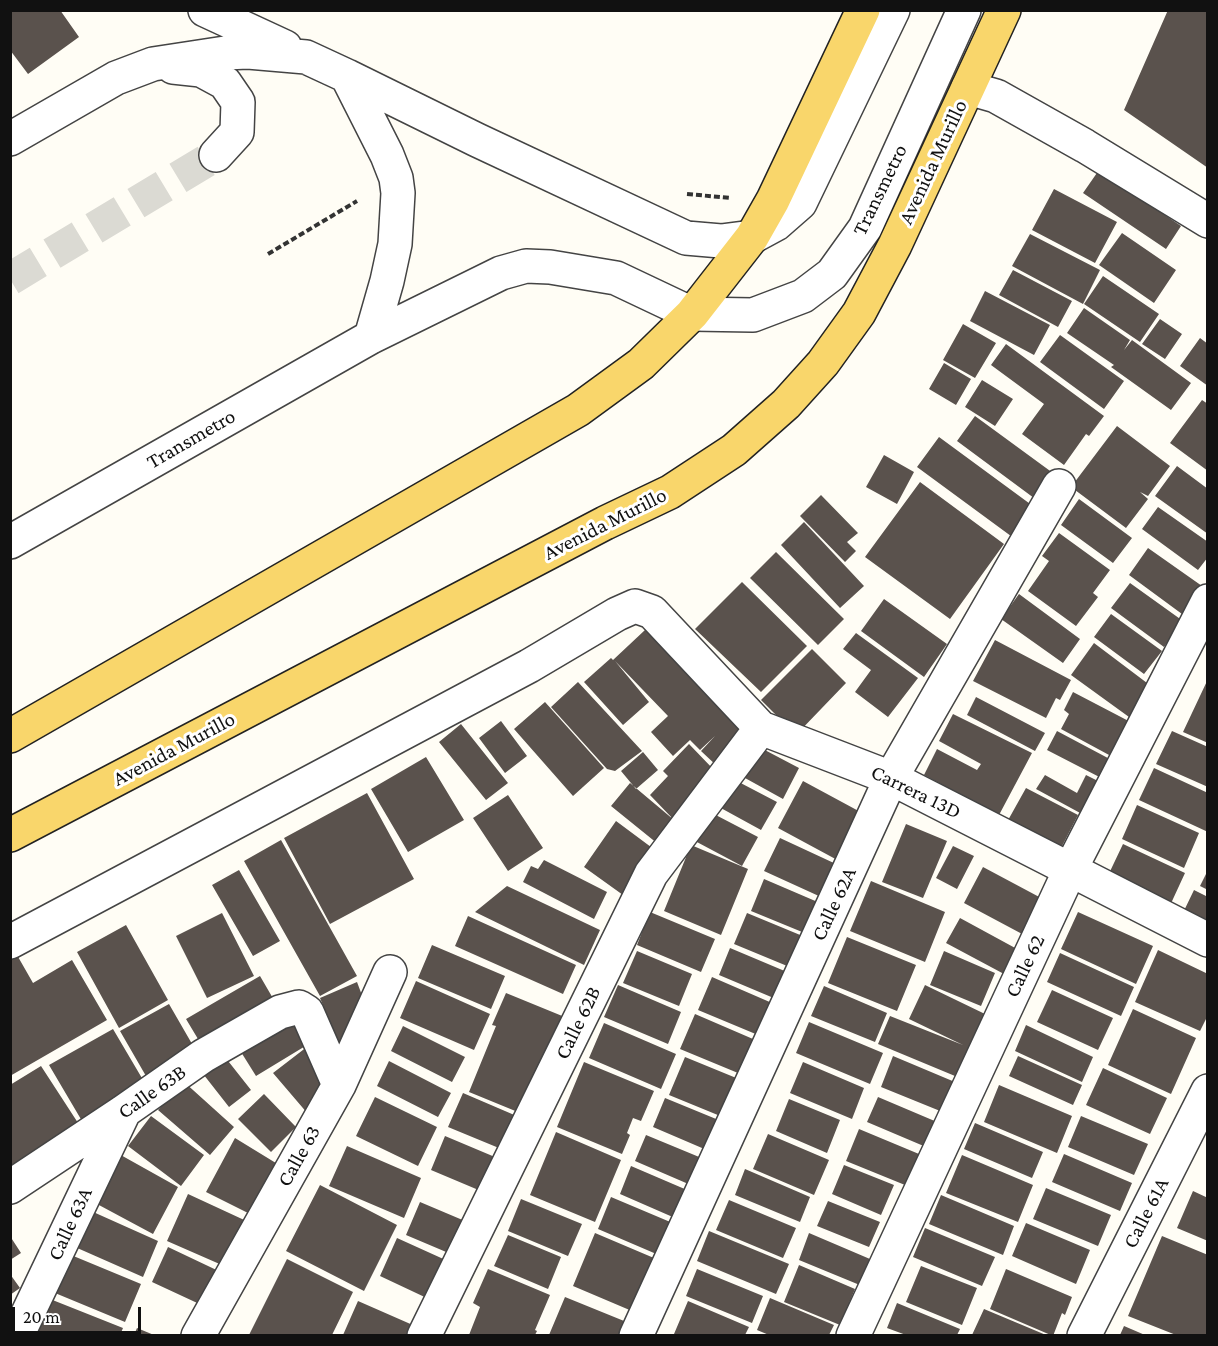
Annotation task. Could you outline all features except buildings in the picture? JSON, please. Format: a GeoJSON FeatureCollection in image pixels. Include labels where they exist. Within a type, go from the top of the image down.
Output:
{"type":"FeatureCollection","features":[{"type":"Feature","properties":{"kind":"main road"},"geometry":{"type":"LineString","coordinates":[[10,736],[578,410],[641,364],[692,314],[752,237],[773,200],[863,10]]}},
{"type":"Feature","properties":{"kind":"main road","name":"Avenida Murillo"},"geometry":{"type":"LineString","coordinates":[[10,835],[605,523],[670,492],[734,450],[786,404],[823,363],[859,313],[894,245],[1004,10]]}},
{"type":"Feature","properties":{"kind":"street"},"geometry":{"type":"LineString","coordinates":[[205,10],[686,238],[721,241],[752,237],[776,224],[800,203],[893,10]]}},
{"type":"Feature","properties":{"kind":"street","name":"Transmetro"},"geometry":{"type":"LineString","coordinates":[[10,542],[371,337],[501,273],[526,267],[550,267],[616,278],[692,314],[753,315],[803,296],[832,274],[866,228],[964,10]]}},
{"type":"Feature","properties":{"kind":"street"},"geometry":{"type":"LineString","coordinates":[[10,139],[116,78],[153,64],[225,52],[306,57]]}},
{"type":"Feature","properties":{"kind":"street"},"geometry":{"type":"LineString","coordinates":[[153,64],[201,70],[225,83],[238,102],[237,132],[216,155]]}},
{"type":"Feature","properties":{"kind":"street"},"geometry":{"type":"LineString","coordinates":[[347,76],[387,155],[396,178],[398,193],[395,244],[371,337]]}},
{"type":"Feature","properties":{"kind":"street"},"geometry":{"type":"LineString","coordinates":[[968,88],[996,96],[1075,140],[1208,221]]}},
{"type":"Feature","properties":{"kind":"street","name":"Calle 62A"},"geometry":{"type":"LineString","coordinates":[[636,1335],[891,778],[1059,486]]}},
{"type":"Feature","properties":{"kind":"street","name":"Calle 62"},"geometry":{"type":"LineString","coordinates":[[853,1335],[1070,870],[1208,602]]}},
{"type":"Feature","properties":{"kind":"street","name":"Carrera 13D"},"geometry":{"type":"LineString","coordinates":[[10,942],[528,666],[617,614],[635,606],[651,612],[761,728],[891,778],[1208,940]]}},
{"type":"Feature","properties":{"kind":"street","name":"Calle 62B"},"geometry":{"type":"LineString","coordinates":[[424,1335],[651,874],[761,728]]}},
{"type":"Feature","properties":{"kind":"street","name":"Calle 63"},"geometry":{"type":"LineString","coordinates":[[198,1335],[339,1085],[390,972]]}},
{"type":"Feature","properties":{"kind":"street","name":"Calle 63B"},"geometry":{"type":"LineString","coordinates":[[10,1187],[203,1056],[280,1012],[299,1007],[307,1012],[339,1085]]}},
{"type":"Feature","properties":{"kind":"street","name":"Calle 61A"},"geometry":{"type":"LineString","coordinates":[[1084,1335],[1208,1091]]}},
{"type":"Feature","properties":{"kind":"street","name":"Calle 63A"},"geometry":{"type":"LineString","coordinates":[[17,1335],[123,1112]]}},
{"type":"Feature","properties":{"kind":"tunnel"},"geometry":{"type":"LineString","coordinates":[[10,279],[216,155]]}}]}
